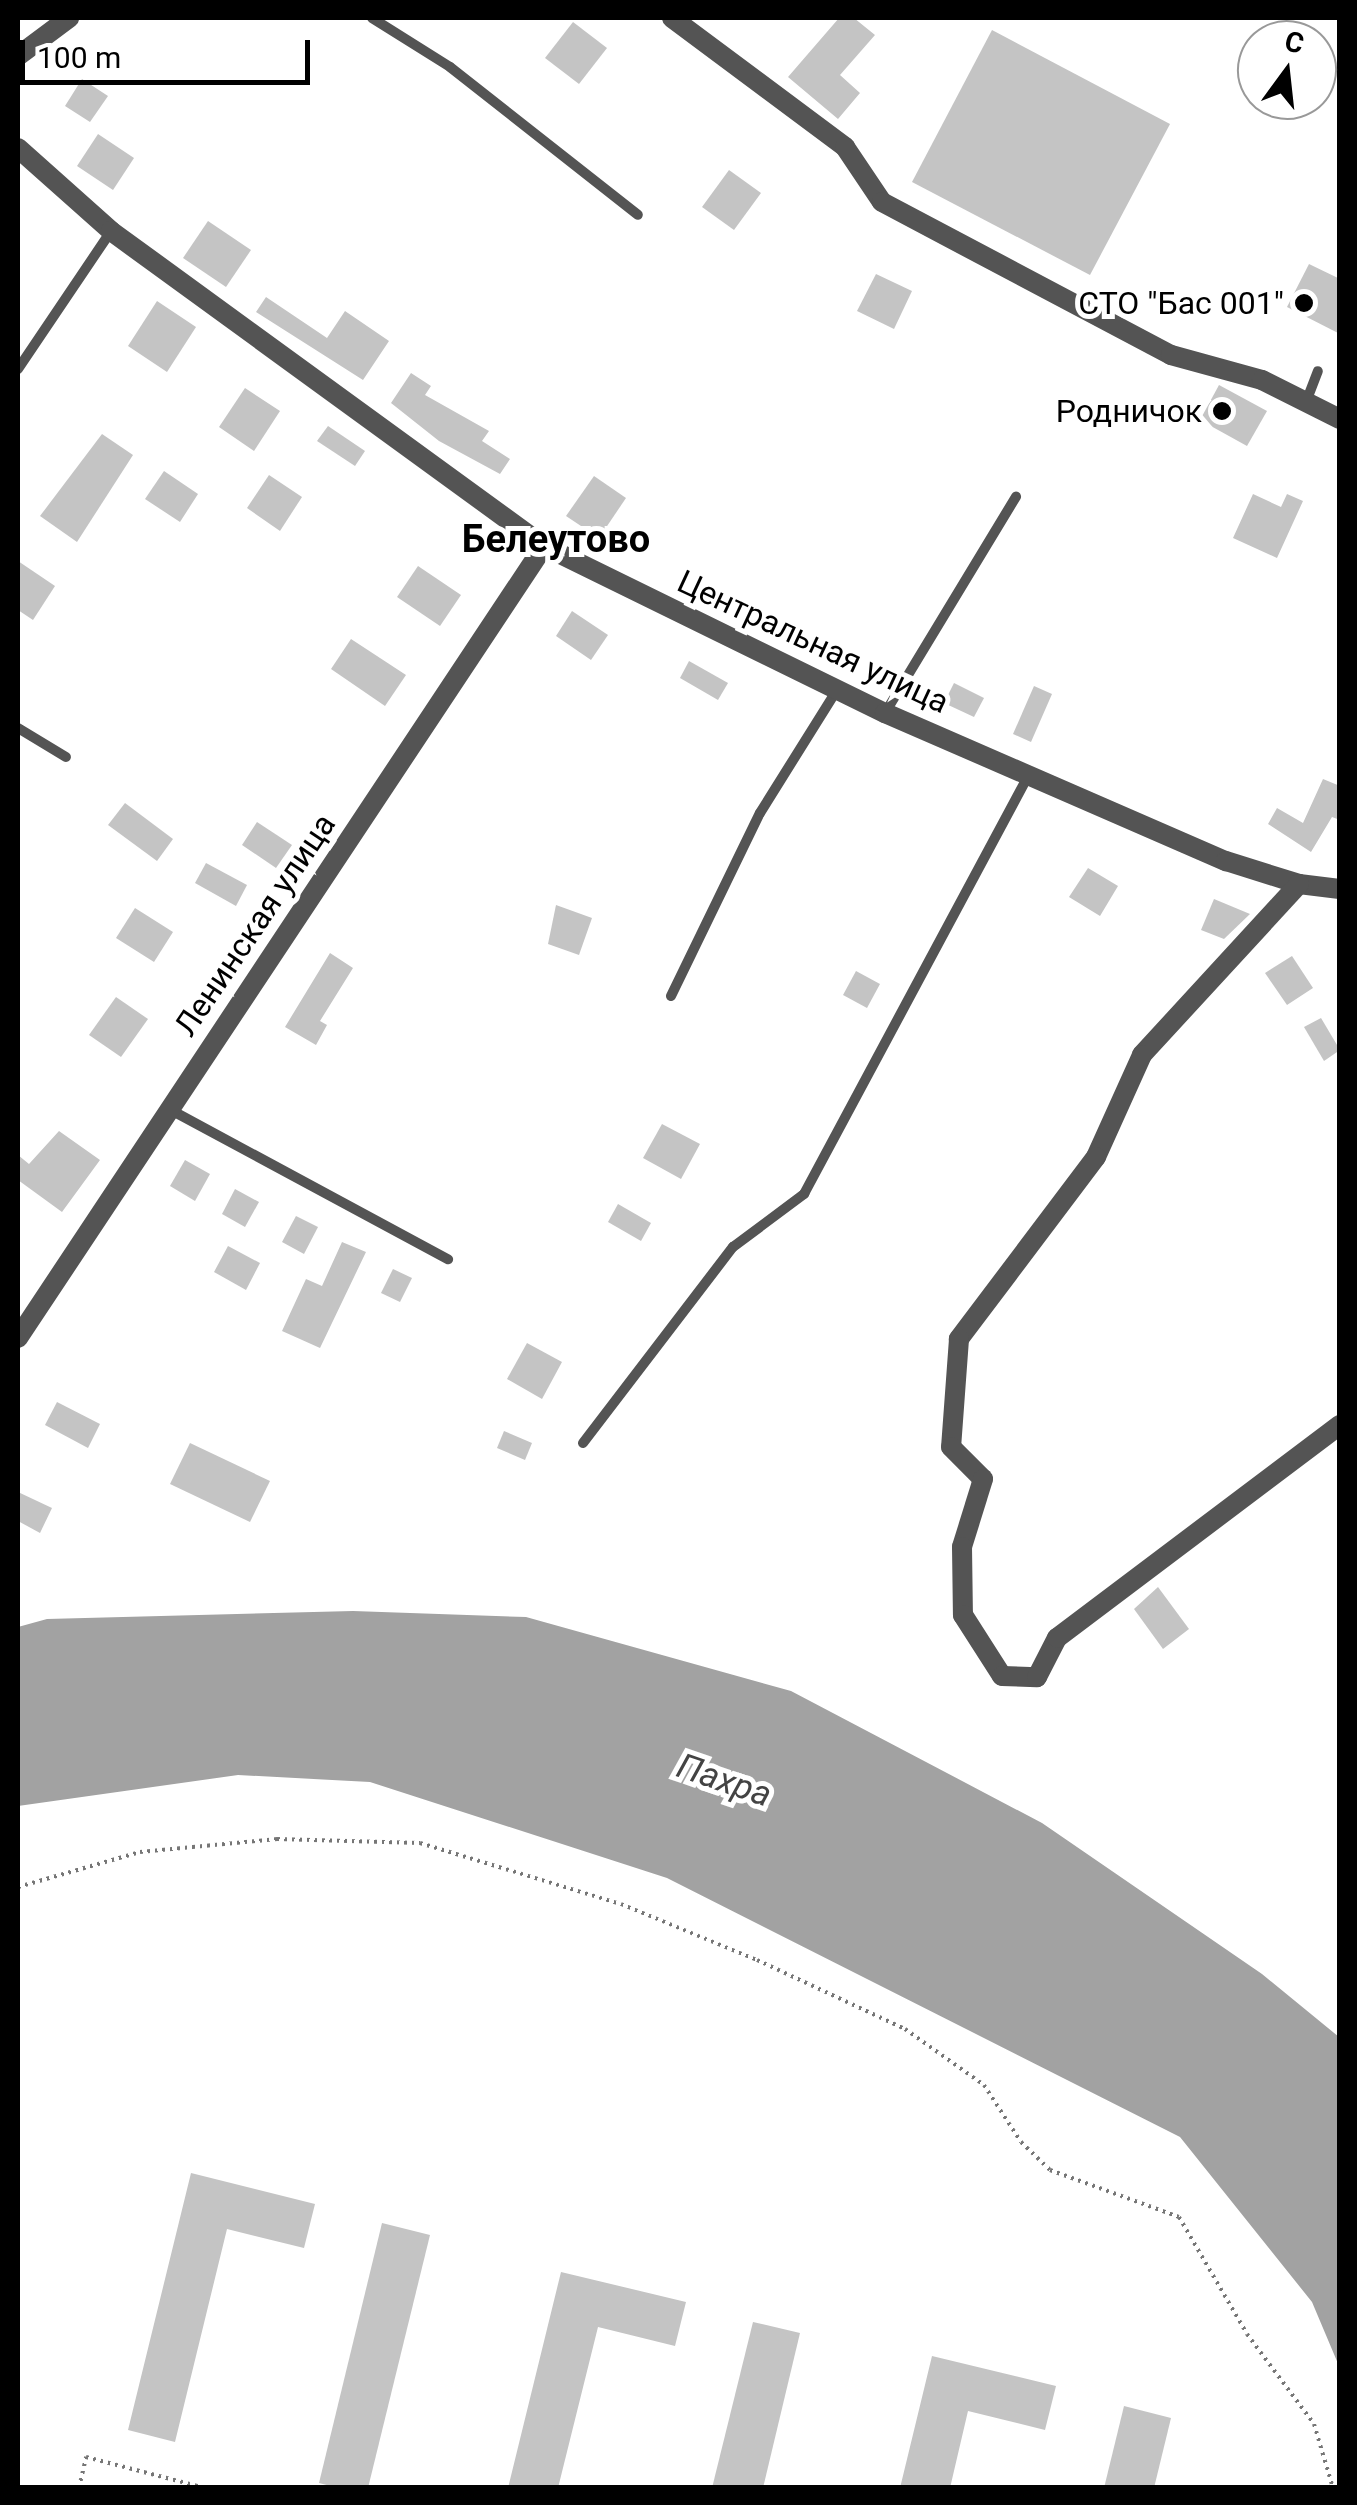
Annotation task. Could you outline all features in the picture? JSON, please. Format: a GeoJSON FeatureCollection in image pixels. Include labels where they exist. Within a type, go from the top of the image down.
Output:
{"type":"FeatureCollection","features":[{"type":"Feature","properties":{"kind":"street"},"geometry":{"type":"LineString","coordinates":[[18,56],[68,18]]}},
{"type":"Feature","properties":{"kind":"street"},"geometry":{"type":"LineString","coordinates":[[672,18],[845,147],[882,202],[1171,355],[1262,380],[1340,420]]}},
{"type":"Feature","properties":{"kind":"street","name":"Центральная улица"},"geometry":{"type":"LineString","coordinates":[[18,148],[111,230],[544,546],[885,713],[1226,861],[1299,884],[1340,888]]}},
{"type":"Feature","properties":{"kind":"street","name":"Ленинская улица"},"geometry":{"type":"LineString","coordinates":[[18,1338],[544,546]]}},
{"type":"Feature","properties":{"kind":"street"},"geometry":{"type":"LineString","coordinates":[[1299,884],[1142,1056],[1096,1156],[959,1339],[951,1446],[983,1480],[962,1548],[963,1614],[1002,1676],[1037,1677],[1057,1638],[1340,1425]]}},
{"type":"Feature","properties":{"kind":"lane"},"geometry":{"type":"LineString","coordinates":[[372,18],[450,67],[638,215]]}},
{"type":"Feature","properties":{"kind":"lane"},"geometry":{"type":"LineString","coordinates":[[18,370],[111,230]]}},
{"type":"Feature","properties":{"kind":"lane"},"geometry":{"type":"LineString","coordinates":[[1306,402],[1318,371]]}},
{"type":"Feature","properties":{"kind":"lane"},"geometry":{"type":"LineString","coordinates":[[885,713],[1016,497]]}},
{"type":"Feature","properties":{"kind":"lane"},"geometry":{"type":"LineString","coordinates":[[671,996],[760,813],[837,690]]}},
{"type":"Feature","properties":{"kind":"lane"},"geometry":{"type":"LineString","coordinates":[[18,728],[66,756]]}},
{"type":"Feature","properties":{"kind":"lane"},"geometry":{"type":"LineString","coordinates":[[583,1443],[733,1247],[804,1194],[1028,775]]}},
{"type":"Feature","properties":{"kind":"lane"},"geometry":{"type":"LineString","coordinates":[[169,1109],[448,1260]]}},
{"type":"Feature","properties":{"kind":"path"},"geometry":{"type":"LineString","coordinates":[[18,1886],[140,1852],[277,1839],[420,1842],[621,1904],[757,1960],[905,2030],[968,2074],[1050,2170],[1179,2216],[1247,2334],[1314,2424],[1333,2488]]}},
{"type":"Feature","properties":{"kind":"path"},"geometry":{"type":"LineString","coordinates":[[79,2488],[86,2457],[206,2488]]}},
{"type":"Feature","properties":{"kind":"water","name":"Пахра"},"geometry":{"type":"Polygon","coordinates":[[[353,1611],[526,1617],[791,1691],[1042,1823],[1262,1974],[1339,2037],[1339,2366],[1312,2302],[1180,2137],[667,1878],[370,1782],[238,1775],[18,1806],[18,1627],[47,1619],[353,1611]]]}},
{"type":"Feature","properties":{"kind":"building"},"geometry":{"type":"Polygon","coordinates":[[[839,18],[854,18],[875,35],[840,75],[860,93],[838,119],[788,77],[839,18]]]}},
{"type":"Feature","properties":{"kind":"building"},"geometry":{"type":"Polygon","coordinates":[[[573,22],[607,48],[579,84],[545,58],[573,22]]]}},
{"type":"Feature","properties":{"kind":"building"},"geometry":{"type":"Polygon","coordinates":[[[992,30],[1170,124],[1090,275],[912,182],[992,30]]]}},
{"type":"Feature","properties":{"kind":"building"},"geometry":{"type":"Polygon","coordinates":[[[82,79],[108,96],[90,122],[65,106],[82,79]]]}},
{"type":"Feature","properties":{"kind":"building"},"geometry":{"type":"Polygon","coordinates":[[[98,134],[134,158],[113,190],[77,166],[98,134]]]}},
{"type":"Feature","properties":{"kind":"building"},"geometry":{"type":"Polygon","coordinates":[[[729,170],[761,193],[734,230],[702,207],[729,170]]]}},
{"type":"Feature","properties":{"kind":"building"},"geometry":{"type":"Polygon","coordinates":[[[208,221],[251,250],[226,287],[183,258],[208,221]]]}},
{"type":"Feature","properties":{"kind":"building"},"geometry":{"type":"Polygon","coordinates":[[[1309,264],[1340,279],[1340,334],[1287,307],[1309,264]]]}},
{"type":"Feature","properties":{"kind":"building"},"geometry":{"type":"Polygon","coordinates":[[[876,274],[912,291],[894,329],[857,311],[876,274]]]}},
{"type":"Feature","properties":{"kind":"building"},"geometry":{"type":"Polygon","coordinates":[[[266,297],[327,338],[345,311],[389,341],[363,380],[256,312],[266,297]]]}},
{"type":"Feature","properties":{"kind":"building"},"geometry":{"type":"Polygon","coordinates":[[[157,301],[196,327],[167,372],[128,346],[157,301]]]}},
{"type":"Feature","properties":{"kind":"building"},"geometry":{"type":"Polygon","coordinates":[[[411,373],[431,386],[425,395],[489,431],[482,441],[510,459],[500,474],[439,441],[391,403],[411,373]]]}},
{"type":"Feature","properties":{"kind":"building"},"geometry":{"type":"Polygon","coordinates":[[[1219,385],[1267,411],[1247,446],[1200,420],[1219,385]]]}},
{"type":"Feature","properties":{"kind":"building"},"geometry":{"type":"Polygon","coordinates":[[[245,388],[280,411],[254,451],[219,427],[245,388]]]}},
{"type":"Feature","properties":{"kind":"building"},"geometry":{"type":"Polygon","coordinates":[[[328,426],[365,451],[355,466],[317,441],[328,426]]]}},
{"type":"Feature","properties":{"kind":"building"},"geometry":{"type":"Polygon","coordinates":[[[102,434],[133,455],[77,542],[40,516],[102,434]]]}},
{"type":"Feature","properties":{"kind":"building"},"geometry":{"type":"Polygon","coordinates":[[[164,471],[198,494],[180,522],[145,499],[164,471]]]}},
{"type":"Feature","properties":{"kind":"building"},"geometry":{"type":"Polygon","coordinates":[[[269,475],[302,497],[280,531],[247,508],[269,475]]]}},
{"type":"Feature","properties":{"kind":"building"},"geometry":{"type":"Polygon","coordinates":[[[594,476],[626,498],[599,538],[566,516],[594,476]]]}},
{"type":"Feature","properties":{"kind":"building"},"geometry":{"type":"Polygon","coordinates":[[[1253,494],[1281,507],[1287,494],[1303,501],[1277,558],[1233,538],[1253,494]]]}},
{"type":"Feature","properties":{"kind":"building"},"geometry":{"type":"Polygon","coordinates":[[[18,561],[55,586],[33,620],[18,610],[18,561]]]}},
{"type":"Feature","properties":{"kind":"building"},"geometry":{"type":"Polygon","coordinates":[[[418,566],[461,595],[440,626],[397,597],[418,566]]]}},
{"type":"Feature","properties":{"kind":"building"},"geometry":{"type":"Polygon","coordinates":[[[572,611],[608,635],[591,660],[556,636],[572,611]]]}},
{"type":"Feature","properties":{"kind":"building"},"geometry":{"type":"Polygon","coordinates":[[[351,639],[406,675],[385,706],[331,669],[351,639]]]}},
{"type":"Feature","properties":{"kind":"building"},"geometry":{"type":"Polygon","coordinates":[[[689,661],[728,683],[718,700],[680,678],[689,661]]]}},
{"type":"Feature","properties":{"kind":"building"},"geometry":{"type":"Polygon","coordinates":[[[954,683],[984,698],[974,717],[944,703],[954,683]]]}},
{"type":"Feature","properties":{"kind":"building"},"geometry":{"type":"Polygon","coordinates":[[[1034,686],[1052,694],[1031,742],[1013,734],[1034,686]]]}},
{"type":"Feature","properties":{"kind":"building"},"geometry":{"type":"Polygon","coordinates":[[[1323,779],[1340,786],[1340,820],[1332,817],[1311,852],[1268,824],[1277,808],[1303,823],[1323,779]]]}},
{"type":"Feature","properties":{"kind":"building"},"geometry":{"type":"Polygon","coordinates":[[[125,803],[173,839],[157,861],[108,825],[125,803]]]}},
{"type":"Feature","properties":{"kind":"building"},"geometry":{"type":"Polygon","coordinates":[[[257,822],[292,845],[276,868],[242,845],[257,822]]]}},
{"type":"Feature","properties":{"kind":"building"},"geometry":{"type":"Polygon","coordinates":[[[206,863],[247,885],[236,906],[195,883],[206,863]]]}},
{"type":"Feature","properties":{"kind":"building"},"geometry":{"type":"Polygon","coordinates":[[[1088,868],[1118,886],[1100,916],[1069,897],[1088,868]]]}},
{"type":"Feature","properties":{"kind":"building"},"geometry":{"type":"Polygon","coordinates":[[[1214,899],[1250,914],[1224,939],[1201,930],[1214,899]]]}},
{"type":"Feature","properties":{"kind":"building"},"geometry":{"type":"Polygon","coordinates":[[[556,905],[592,918],[579,955],[548,944],[556,905]]]}},
{"type":"Feature","properties":{"kind":"building"},"geometry":{"type":"Polygon","coordinates":[[[135,908],[173,932],[154,962],[116,938],[135,908]]]}},
{"type":"Feature","properties":{"kind":"building"},"geometry":{"type":"Polygon","coordinates":[[[330,953],[353,968],[320,1021],[327,1025],[316,1045],[285,1027],[330,953]]]}},
{"type":"Feature","properties":{"kind":"building"},"geometry":{"type":"Polygon","coordinates":[[[1292,956],[1313,988],[1287,1005],[1265,973],[1292,956]]]}},
{"type":"Feature","properties":{"kind":"building"},"geometry":{"type":"Polygon","coordinates":[[[856,971],[880,984],[867,1008],[843,995],[856,971]]]}},
{"type":"Feature","properties":{"kind":"building"},"geometry":{"type":"Polygon","coordinates":[[[116,997],[148,1019],[121,1057],[89,1035],[116,997]]]}},
{"type":"Feature","properties":{"kind":"building"},"geometry":{"type":"Polygon","coordinates":[[[1321,1018],[1340,1050],[1324,1061],[1304,1027],[1321,1018]]]}},
{"type":"Feature","properties":{"kind":"building"},"geometry":{"type":"Polygon","coordinates":[[[662,1124],[700,1144],[681,1179],[643,1158],[662,1124]]]}},
{"type":"Feature","properties":{"kind":"building"},"geometry":{"type":"Polygon","coordinates":[[[59,1131],[100,1160],[62,1212],[18,1180],[18,1155],[29,1164],[59,1131]]]}},
{"type":"Feature","properties":{"kind":"building"},"geometry":{"type":"Polygon","coordinates":[[[185,1160],[210,1174],[195,1201],[170,1186],[185,1160]]]}},
{"type":"Feature","properties":{"kind":"building"},"geometry":{"type":"Polygon","coordinates":[[[235,1189],[259,1202],[245,1227],[222,1214],[235,1189]]]}},
{"type":"Feature","properties":{"kind":"building"},"geometry":{"type":"Polygon","coordinates":[[[618,1204],[651,1223],[641,1241],[608,1222],[618,1204]]]}},
{"type":"Feature","properties":{"kind":"building"},"geometry":{"type":"Polygon","coordinates":[[[296,1216],[318,1227],[304,1254],[282,1242],[296,1216]]]}},
{"type":"Feature","properties":{"kind":"building"},"geometry":{"type":"Polygon","coordinates":[[[342,1242],[366,1252],[320,1348],[282,1331],[306,1279],[322,1286],[342,1242]]]}},
{"type":"Feature","properties":{"kind":"building"},"geometry":{"type":"Polygon","coordinates":[[[228,1246],[260,1263],[246,1290],[214,1272],[228,1246]]]}},
{"type":"Feature","properties":{"kind":"building"},"geometry":{"type":"Polygon","coordinates":[[[393,1269],[412,1278],[400,1302],[381,1293],[393,1269]]]}},
{"type":"Feature","properties":{"kind":"building"},"geometry":{"type":"Polygon","coordinates":[[[527,1343],[562,1362],[542,1399],[507,1379],[527,1343]]]}},
{"type":"Feature","properties":{"kind":"building"},"geometry":{"type":"Polygon","coordinates":[[[57,1402],[100,1424],[88,1448],[45,1425],[57,1402]]]}},
{"type":"Feature","properties":{"kind":"building"},"geometry":{"type":"Polygon","coordinates":[[[504,1431],[532,1443],[525,1460],[497,1448],[504,1431]]]}},
{"type":"Feature","properties":{"kind":"building"},"geometry":{"type":"Polygon","coordinates":[[[190,1443],[270,1481],[250,1522],[170,1484],[190,1443]]]}},
{"type":"Feature","properties":{"kind":"building"},"geometry":{"type":"Polygon","coordinates":[[[18,1492],[52,1508],[40,1533],[18,1521],[18,1492]]]}},
{"type":"Feature","properties":{"kind":"building"},"geometry":{"type":"Polygon","coordinates":[[[1158,1587],[1189,1629],[1163,1649],[1134,1609],[1158,1587]]]}},
{"type":"Feature","properties":{"kind":"building"},"geometry":{"type":"Polygon","coordinates":[[[191,2173],[315,2204],[304,2248],[227,2229],[175,2442],[128,2430],[191,2173]]]}},
{"type":"Feature","properties":{"kind":"building"},"geometry":{"type":"Polygon","coordinates":[[[382,2223],[430,2235],[368,2488],[338,2488],[319,2483],[382,2223]]]}},
{"type":"Feature","properties":{"kind":"building"},"geometry":{"type":"Polygon","coordinates":[[[561,2272],[686,2302],[675,2346],[598,2327],[558,2488],[508,2488],[561,2272]]]}},
{"type":"Feature","properties":{"kind":"building"},"geometry":{"type":"Polygon","coordinates":[[[753,2322],[800,2333],[763,2488],[712,2488],[753,2322]]]}},
{"type":"Feature","properties":{"kind":"building"},"geometry":{"type":"Polygon","coordinates":[[[932,2356],[1056,2386],[1045,2430],[968,2411],[950,2488],[900,2488],[932,2356]]]}},
{"type":"Feature","properties":{"kind":"building"},"geometry":{"type":"Polygon","coordinates":[[[1124,2406],[1171,2418],[1154,2488],[1104,2488],[1124,2406]]]}},
{"type":"Feature","properties":{"kind":"place","name":"СТО \"Бас 001\""},"geometry":{"type":"Point","coordinates":[1304,303]}},
{"type":"Feature","properties":{"kind":"place","name":"Родничок"},"geometry":{"type":"Point","coordinates":[1222,411]}},
{"type":"Feature","properties":{"kind":"district","name":"Белеутово"},"geometry":{"type":"Point","coordinates":[556,540]}}]}
